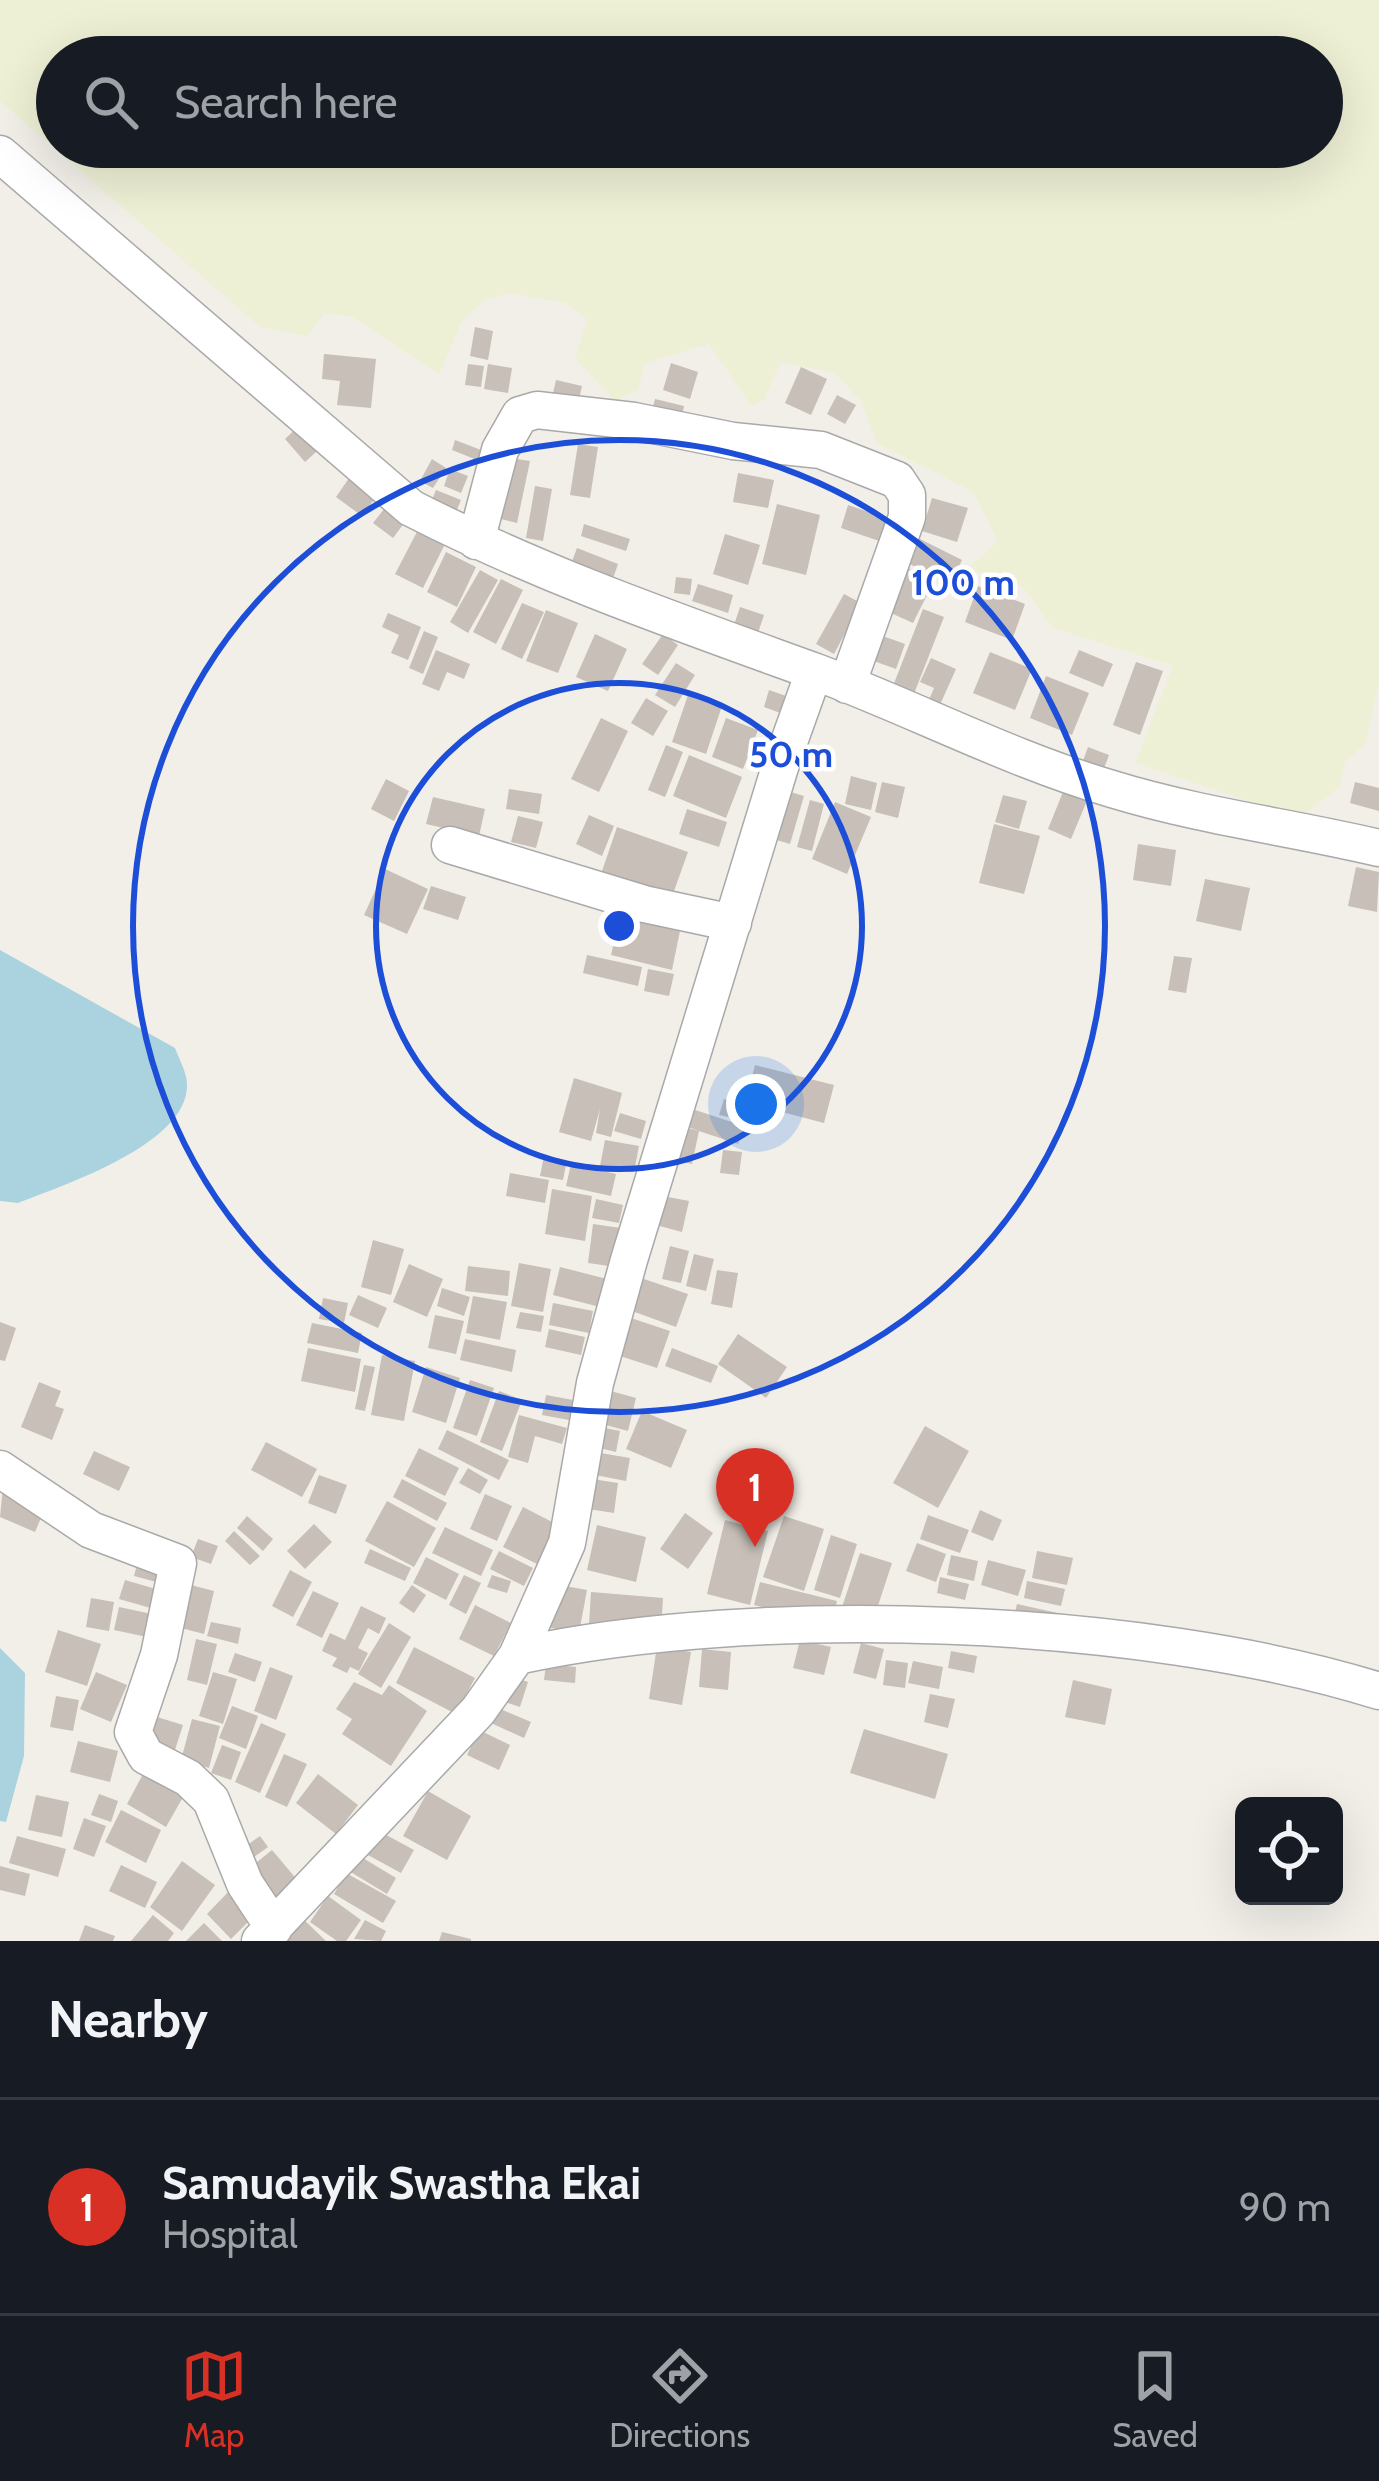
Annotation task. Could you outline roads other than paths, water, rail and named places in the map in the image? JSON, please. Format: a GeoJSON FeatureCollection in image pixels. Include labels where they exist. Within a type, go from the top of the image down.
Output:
{"type":"FeatureCollection","features":[{"type":"Feature","properties":{"kind":"street"},"geometry":{"type":"LineString","coordinates":[[0,154],[411,508],[476,542],[547,575],[830,678],[1110,789],[1254,826],[1379,848]]}},
{"type":"Feature","properties":{"kind":"street"},"geometry":{"type":"LineString","coordinates":[[0,1469],[91,1530],[178,1563],[159,1655],[133,1732],[146,1756],[188,1778],[211,1800],[267,1935],[466,1724],[517,1656],[567,1544],[601,1362],[733,923],[830,678],[907,518],[907,495],[897,480],[820,450],[537,410],[520,415],[500,450],[476,542]]}},
{"type":"Feature","properties":{"kind":"street"},"geometry":{"type":"LineString","coordinates":[[450,845],[644,904],[733,923]]}},
{"type":"Feature","properties":{"kind":"street"},"geometry":{"type":"LineString","coordinates":[[517,1656],[574,1643],[743,1630],[879,1626],[991,1630],[1233,1658],[1325,1675],[1379,1691]]}},
{"type":"Feature","properties":{"kind":"water"},"geometry":{"type":"Polygon","coordinates":[[[0,950],[175,1048],[187,1084],[182,1106],[146,1143],[92,1173],[18,1203],[0,1201],[0,950]]]}},
{"type":"Feature","properties":{"kind":"water"},"geometry":{"type":"Polygon","coordinates":[[[0,1648],[25,1673],[24,1756],[6,1822],[0,1821],[0,1648]]]}},
{"type":"Feature","properties":{"kind":"place","name":"Samudayik Swastha Ekai"},"geometry":{"type":"Point","coordinates":[755,1547]}}]}
